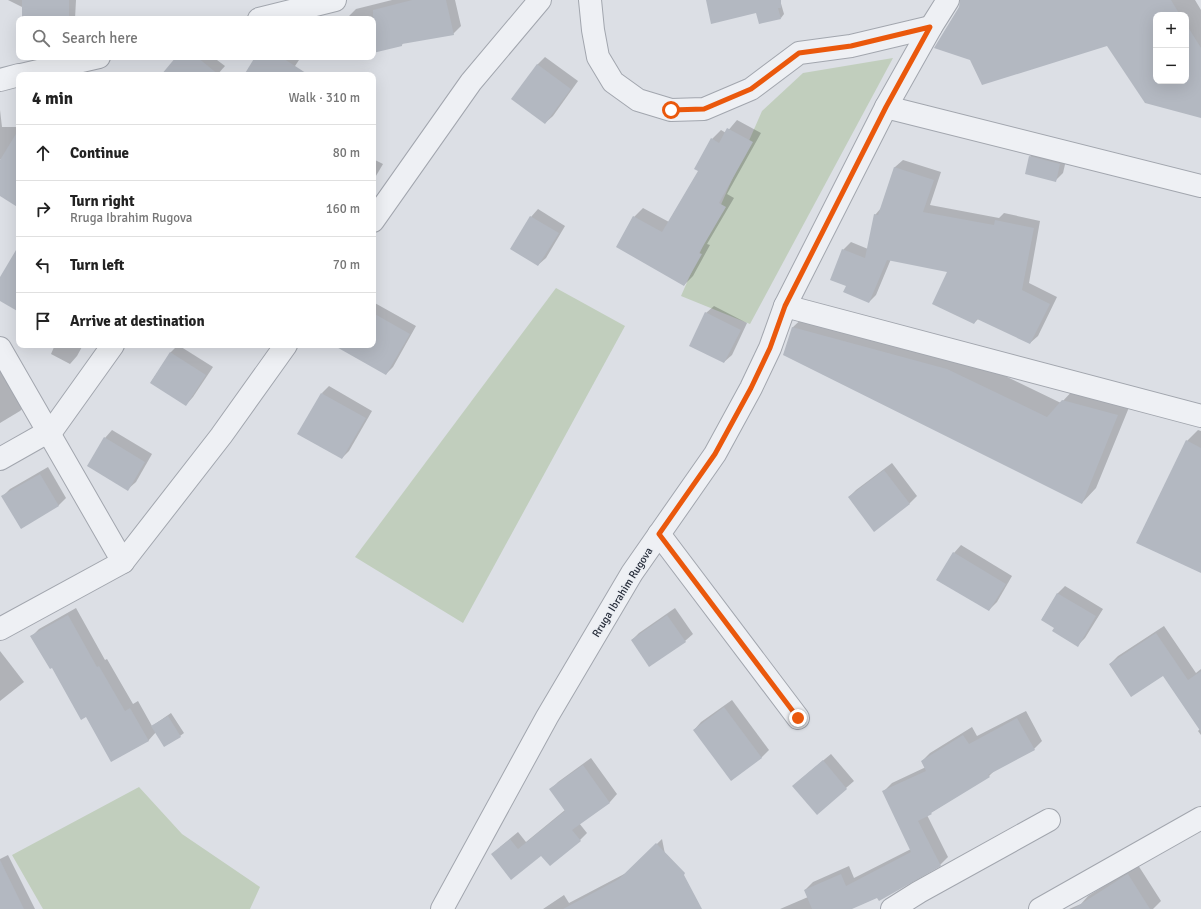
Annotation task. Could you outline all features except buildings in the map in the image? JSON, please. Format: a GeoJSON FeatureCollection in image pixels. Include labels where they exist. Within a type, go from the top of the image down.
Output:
{"type":"FeatureCollection","features":[{"type":"Feature","properties":{"kind":"street"},"geometry":{"type":"LineString","coordinates":[[271,16],[335,0]]}},
{"type":"Feature","properties":{"kind":"street"},"geometry":{"type":"LineString","coordinates":[[376,217],[471,82],[540,0]]}},
{"type":"Feature","properties":{"kind":"street"},"geometry":{"type":"LineString","coordinates":[[590,0],[598,57],[613,82],[638,100],[671,110],[704,109],[751,89],[799,53],[851,46],[930,27]]}},
{"type":"Feature","properties":{"kind":"street","name":"Rruga Ibrahim Rugova"},"geometry":{"type":"LineString","coordinates":[[442,909],[547,717],[632,573],[715,454],[751,388],[770,348],[785,306],[886,107],[930,27],[948,0]]}},
{"type":"Feature","properties":{"kind":"street"},"geometry":{"type":"LineString","coordinates":[[33,72],[86,60]]}},
{"type":"Feature","properties":{"kind":"street"},"geometry":{"type":"LineString","coordinates":[[0,80],[16,76]]}},
{"type":"Feature","properties":{"kind":"street"},"geometry":{"type":"LineString","coordinates":[[886,107],[1201,186]]}},
{"type":"Feature","properties":{"kind":"street"},"geometry":{"type":"LineString","coordinates":[[785,306],[1201,416]]}},
{"type":"Feature","properties":{"kind":"street"},"geometry":{"type":"LineString","coordinates":[[0,348],[123,562]]}},
{"type":"Feature","properties":{"kind":"street"},"geometry":{"type":"LineString","coordinates":[[0,459],[53,429],[111,348]]}},
{"type":"Feature","properties":{"kind":"street"},"geometry":{"type":"LineString","coordinates":[[0,629],[123,562],[221,436],[284,348]]}},
{"type":"Feature","properties":{"kind":"street"},"geometry":{"type":"LineString","coordinates":[[659,534],[798,718]]}},
{"type":"Feature","properties":{"kind":"street"},"geometry":{"type":"LineString","coordinates":[[1040,909],[1201,818]]}},
{"type":"Feature","properties":{"kind":"street"},"geometry":{"type":"LineString","coordinates":[[892,909],[919,892],[1049,820]]}},
{"type":"Feature","properties":{"kind":"green space"},"geometry":{"type":"Polygon","coordinates":[[[893,58],[750,324],[681,296],[762,111],[803,73],[893,58]]]}},
{"type":"Feature","properties":{"kind":"green space"},"geometry":{"type":"Polygon","coordinates":[[[556,288],[625,326],[463,623],[355,557],[556,288]]]}},
{"type":"Feature","properties":{"kind":"green space"},"geometry":{"type":"Polygon","coordinates":[[[139,787],[182,834],[260,887],[250,909],[43,909],[12,855],[139,787]]]}},
{"type":"Feature","properties":{"kind":"route"},"geometry":{"type":"LineString","coordinates":[[671,110],[704,109],[751,89],[799,53],[851,46],[930,27],[886,107],[785,306],[770,348],[751,388],[715,454],[659,534],[798,718]]}}]}
